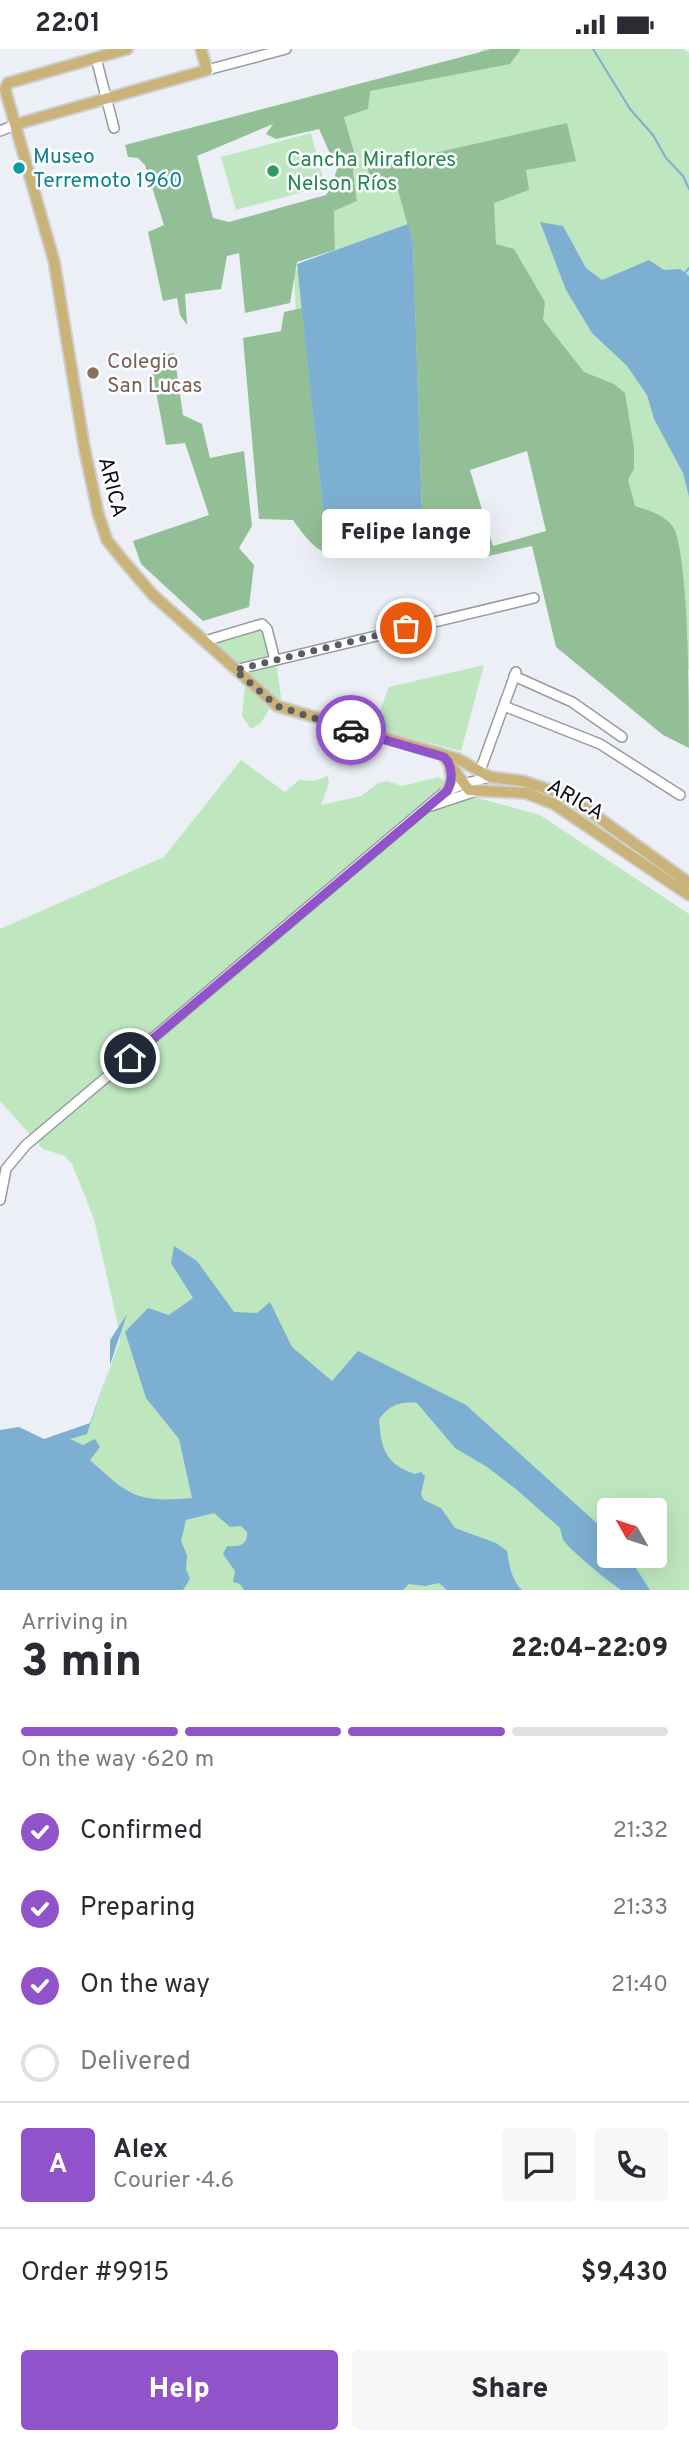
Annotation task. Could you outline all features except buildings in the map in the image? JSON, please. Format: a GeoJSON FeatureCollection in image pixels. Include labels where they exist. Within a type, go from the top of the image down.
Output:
{"type":"FeatureCollection","features":[{"type":"Feature","properties":{"kind":"main road"},"geometry":{"type":"LineString","coordinates":[[96,58],[127,49]]}},
{"type":"Feature","properties":{"kind":"main road"},"geometry":{"type":"LineString","coordinates":[[17,124],[207,71],[201,49]]}},
{"type":"Feature","properties":{"kind":"main road","name":"ARICA"},"geometry":{"type":"LineString","coordinates":[[96,58],[8,83],[5,89],[54,261],[83,446],[97,513],[107,540],[153,595],[277,706],[446,759],[458,759],[485,774],[533,784],[567,797],[689,883]]}},
{"type":"Feature","properties":{"kind":"main road"},"geometry":{"type":"LineString","coordinates":[[446,759],[473,792]]}},
{"type":"Feature","properties":{"kind":"main road"},"geometry":{"type":"LineString","coordinates":[[446,759],[452,779],[447,791]]}},
{"type":"Feature","properties":{"kind":"main road","name":"ARICA"},"geometry":{"type":"LineString","coordinates":[[473,792],[526,793],[554,804],[689,895]]}},
{"type":"Feature","properties":{"kind":"street"},"geometry":{"type":"LineString","coordinates":[[207,71],[286,49]]}},
{"type":"Feature","properties":{"kind":"street"},"geometry":{"type":"LineString","coordinates":[[96,58],[114,128]]}},
{"type":"Feature","properties":{"kind":"street"},"geometry":{"type":"LineString","coordinates":[[0,131],[17,124]]}},
{"type":"Feature","properties":{"kind":"street"},"geometry":{"type":"LineString","coordinates":[[235,670],[534,598]]}},
{"type":"Feature","properties":{"kind":"street"},"geometry":{"type":"LineString","coordinates":[[205,641],[262,624],[267,629],[275,660]]}},
{"type":"Feature","properties":{"kind":"street"},"geometry":{"type":"LineString","coordinates":[[0,1200],[6,1168],[26,1145],[447,791],[485,774],[515,674],[572,702],[622,737]]}},
{"type":"Feature","properties":{"kind":"street"},"geometry":{"type":"LineString","coordinates":[[505,706],[600,744],[680,795]]}},
{"type":"Feature","properties":{"kind":"street"},"geometry":{"type":"LineString","coordinates":[[430,807],[473,792]]}},
{"type":"Feature","properties":{"kind":"green space"},"geometry":{"type":"Polygon","coordinates":[[[483,49],[684,49],[689,53],[689,670],[519,415],[410,526],[328,548],[296,313],[294,273],[300,266],[407,225],[335,250],[334,211],[357,201],[353,172],[355,155],[344,117],[367,89],[469,62],[483,49]]]}},
{"type":"Feature","properties":{"kind":"green space"},"geometry":{"type":"Polygon","coordinates":[[[492,49],[521,49],[510,64],[370,91],[368,109],[344,117],[355,155],[353,172],[357,201],[334,211],[335,250],[297,262],[290,303],[245,313],[239,253],[227,256],[221,289],[185,294],[187,325],[180,315],[177,298],[163,301],[148,232],[164,225],[145,165],[138,158],[128,157],[125,145],[492,49]],[[273,124],[197,156],[213,218],[229,222],[326,195],[332,186],[337,169],[319,129],[276,139],[266,134],[273,124]]]}},
{"type":"Feature","properties":{"kind":"green space"},"geometry":{"type":"Polygon","coordinates":[[[567,123],[576,161],[526,170],[529,190],[494,203],[496,244],[514,249],[545,302],[543,320],[584,372],[614,384],[625,393],[634,448],[634,469],[628,480],[635,506],[658,514],[672,525],[680,549],[687,635],[689,748],[663,735],[556,647],[532,546],[484,557],[472,524],[445,516],[432,530],[400,544],[393,532],[422,516],[413,244],[398,190],[370,187],[368,168],[567,123]],[[527,451],[470,470],[493,546],[546,531],[527,451]]]}},
{"type":"Feature","properties":{"kind":"green space","name":"Cancha Miraflores Nelson Ríos"},"geometry":{"type":"Polygon","coordinates":[[[311,133],[325,186],[236,210],[221,157],[311,133]]]}},
{"type":"Feature","properties":{"kind":"green space"},"geometry":{"type":"Polygon","coordinates":[[[302,308],[326,537],[333,542],[383,533],[388,546],[334,555],[315,546],[293,520],[259,519],[243,338],[281,331],[284,312],[302,308]]]}},
{"type":"Feature","properties":{"kind":"green space"},"geometry":{"type":"Polygon","coordinates":[[[174,353],[183,415],[202,424],[210,458],[244,451],[252,526],[239,548],[254,565],[249,607],[203,621],[141,564],[133,541],[209,515],[185,443],[166,445],[150,359],[174,353]]]}},
{"type":"Feature","properties":{"kind":"green space"},"geometry":{"type":"Polygon","coordinates":[[[262,626],[269,657],[237,665],[214,643],[262,626]]]}},
{"type":"Feature","properties":{"kind":"green space"},"geometry":{"type":"Polygon","coordinates":[[[276,662],[282,704],[246,674],[247,669],[276,662]]]}},
{"type":"Feature","properties":{"kind":"green space"},"geometry":{"type":"Polygon","coordinates":[[[484,665],[461,751],[373,728],[389,687],[484,665]]]}},
{"type":"Feature","properties":{"kind":"green space"},"geometry":{"type":"Polygon","coordinates":[[[245,686],[271,706],[261,723],[251,729],[242,716],[245,686]]]}},
{"type":"Feature","properties":{"kind":"green space"},"geometry":{"type":"Polygon","coordinates":[[[241,760],[285,792],[299,780],[314,781],[328,776],[329,784],[321,805],[361,796],[378,783],[387,781],[402,786],[438,777],[471,796],[540,815],[689,914],[689,1590],[128,1590],[50,1449],[60,1434],[90,1424],[120,1340],[94,1219],[72,1164],[65,1156],[43,1149],[0,1101],[0,929],[164,857],[241,760]]]}},
{"type":"Feature","properties":{"kind":"water"},"geometry":{"type":"Polygon","coordinates":[[[540,222],[563,226],[586,268],[602,280],[649,260],[664,270],[680,269],[689,276],[689,497],[683,473],[654,419],[647,395],[627,366],[592,333],[566,290],[540,222]]]}},
{"type":"Feature","properties":{"kind":"water"},"geometry":{"type":"Polygon","coordinates":[[[408,224],[413,244],[422,516],[393,532],[333,542],[326,537],[297,264],[408,224]]]}},
{"type":"Feature","properties":{"kind":"water"},"geometry":{"type":"Polygon","coordinates":[[[174,1246],[197,1261],[234,1312],[257,1313],[270,1302],[292,1347],[332,1381],[358,1351],[466,1405],[597,1523],[597,1568],[636,1568],[650,1590],[621,1590],[602,1576],[563,1540],[560,1528],[516,1489],[455,1448],[417,1403],[400,1403],[387,1410],[379,1419],[386,1454],[405,1470],[415,1474],[421,1472],[425,1476],[421,1494],[424,1500],[441,1508],[455,1528],[496,1543],[507,1551],[513,1577],[522,1590],[447,1590],[439,1583],[425,1586],[409,1584],[403,1590],[244,1590],[240,1584],[233,1582],[235,1571],[223,1554],[227,1546],[244,1543],[247,1532],[241,1526],[230,1527],[214,1513],[186,1520],[181,1541],[187,1555],[186,1569],[190,1579],[183,1590],[0,1590],[0,1430],[19,1427],[44,1439],[90,1423],[110,1365],[87,1434],[70,1439],[83,1445],[95,1439],[100,1447],[90,1460],[115,1482],[135,1494],[159,1499],[192,1498],[179,1439],[146,1398],[125,1332],[148,1308],[169,1315],[193,1298],[171,1263],[174,1246]]]}},
{"type":"Feature","properties":{"kind":"water"},"geometry":{"type":"Polygon","coordinates":[[[127,1314],[110,1365],[110,1340],[127,1314]]]}},
{"type":"Feature","properties":{"kind":"waterway"},"geometry":{"type":"LineString","coordinates":[[593,49],[630,109],[653,135],[666,158],[683,176],[689,189]]}},
{"type":"Feature","properties":{"kind":"waterway"},"geometry":{"type":"LineString","coordinates":[[685,273],[689,268]]}},
{"type":"Feature","properties":{"kind":"way so far"},"geometry":{"type":"LineString","coordinates":[[351,730],[277,706],[235,670],[406,628]]}},
{"type":"Feature","properties":{"kind":"place","name":"Museo Terremoto 1960"},"geometry":{"type":"Point","coordinates":[19,168]}},
{"type":"Feature","properties":{"kind":"place","name":"Cancha Miraflores Nelson Ríos"},"geometry":{"type":"Point","coordinates":[273,171]}},
{"type":"Feature","properties":{"kind":"place","name":"Colegio San Lucas"},"geometry":{"type":"Point","coordinates":[93,373]}},
{"type":"Feature","properties":{"kind":"place","name":"Felipe lange"},"geometry":{"type":"Point","coordinates":[406,628]}},
{"type":"Feature","properties":{"kind":"route"},"geometry":{"type":"LineString","coordinates":[[130,1058],[447,791],[452,774],[444,757],[351,730]]}}]}
